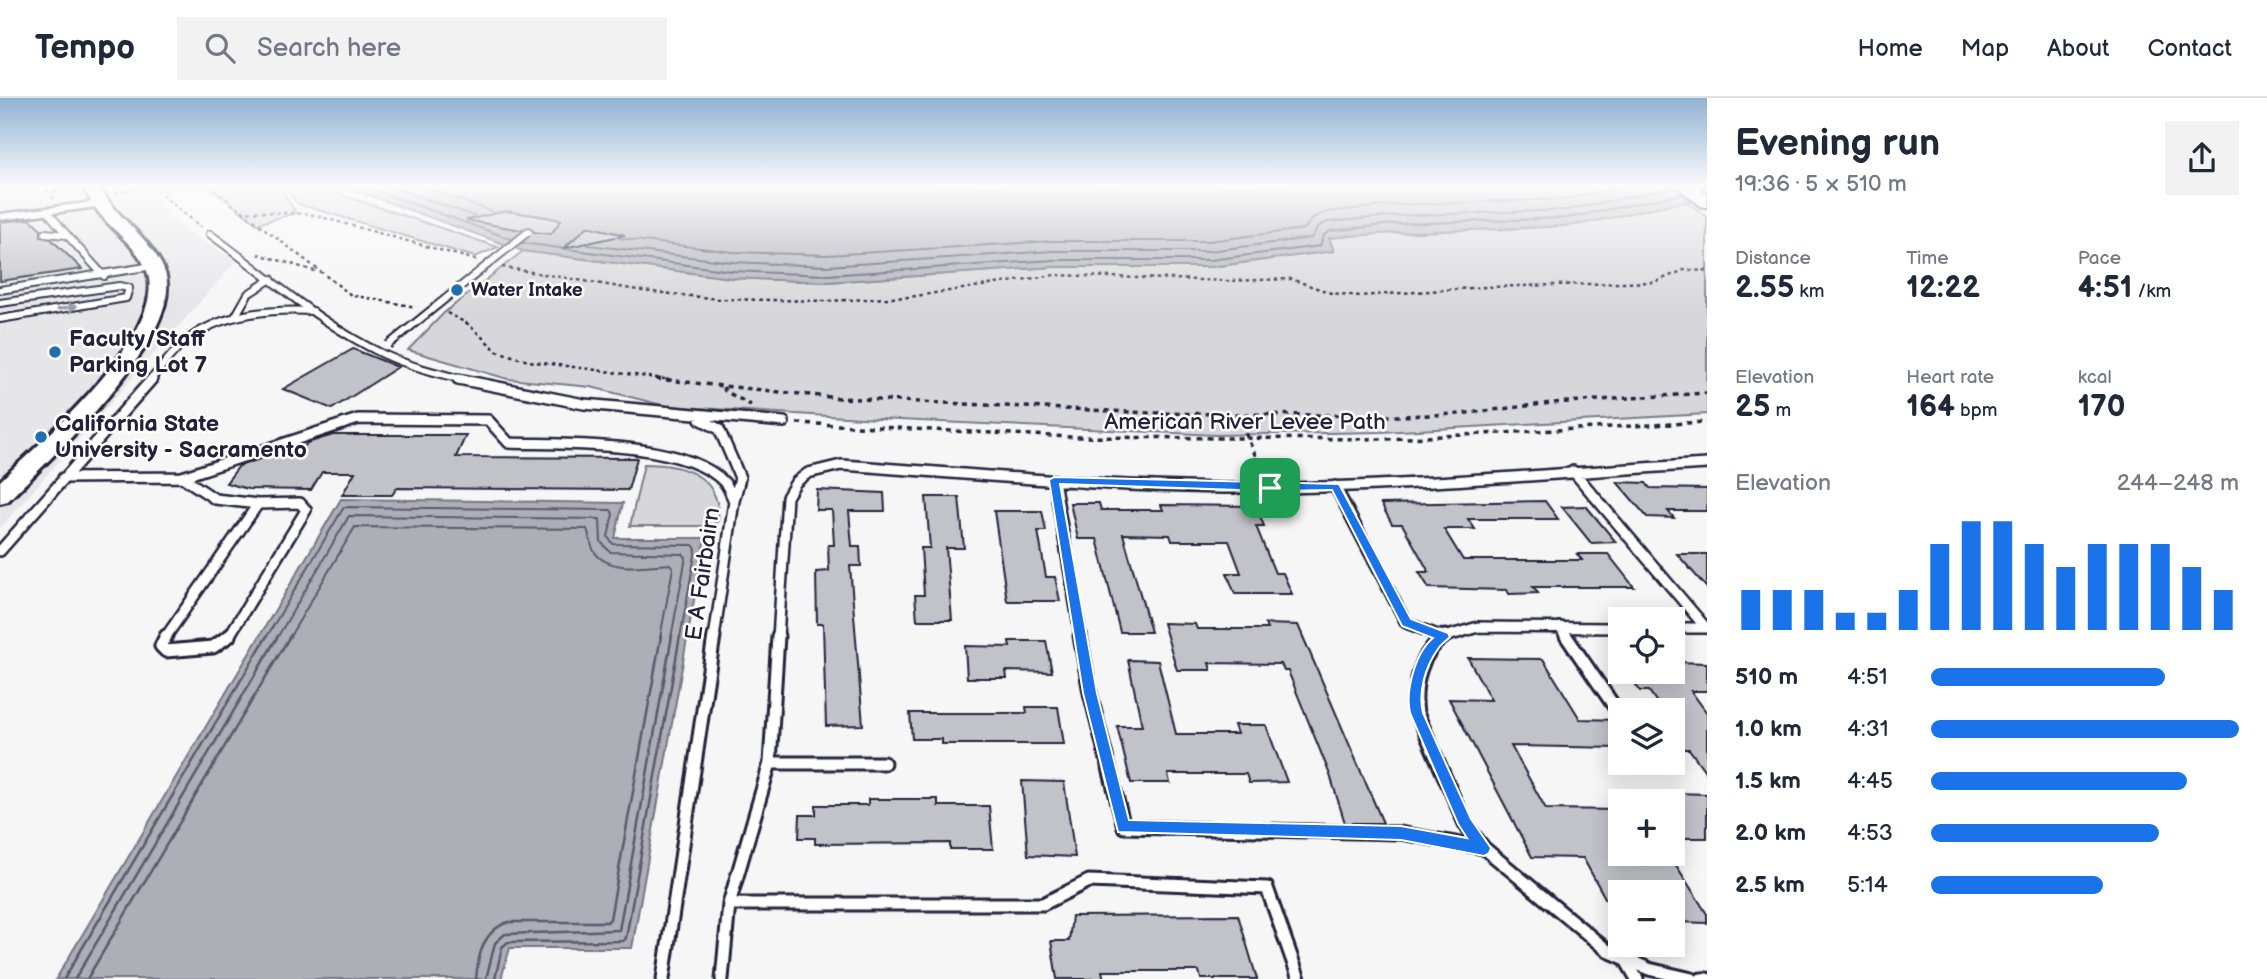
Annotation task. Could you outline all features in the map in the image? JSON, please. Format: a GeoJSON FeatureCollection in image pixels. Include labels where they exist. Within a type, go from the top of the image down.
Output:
{"type":"FeatureCollection","features":[{"type":"Feature","properties":{"kind":"street"},"geometry":{"type":"LineString","coordinates":[[0,495],[99,393],[134,351],[156,313],[159,282],[149,256],[127,227]]}},
{"type":"Feature","properties":{"kind":"lane"},"geometry":{"type":"LineString","coordinates":[[60,227],[104,276]]}},
{"type":"Feature","properties":{"kind":"lane"},"geometry":{"type":"LineString","coordinates":[[379,352],[528,232]]}},
{"type":"Feature","properties":{"kind":"lane"},"geometry":{"type":"LineString","coordinates":[[47,234],[67,235]]}},
{"type":"Feature","properties":{"kind":"lane"},"geometry":{"type":"LineString","coordinates":[[210,234],[314,311],[379,352],[416,367],[504,390],[586,404],[685,416],[784,422]]}},
{"type":"Feature","properties":{"kind":"lane"},"geometry":{"type":"LineString","coordinates":[[0,290],[104,276],[153,266]]}},
{"type":"Feature","properties":{"kind":"lane"},"geometry":{"type":"LineString","coordinates":[[235,317],[239,303],[250,291],[271,279]]}},
{"type":"Feature","properties":{"kind":"lane"},"geometry":{"type":"LineString","coordinates":[[64,294],[69,280]]}},
{"type":"Feature","properties":{"kind":"lane"},"geometry":{"type":"LineString","coordinates":[[0,303],[119,286],[129,288],[126,298],[0,318]]}},
{"type":"Feature","properties":{"kind":"lane"},"geometry":{"type":"LineString","coordinates":[[0,551],[186,340],[235,317],[267,310],[314,311]]}},
{"type":"Feature","properties":{"kind":"lane"},"geometry":{"type":"LineString","coordinates":[[685,416],[704,420],[719,429],[740,478],[734,501]]}},
{"type":"Feature","properties":{"kind":"lane","name":"E A Fairbairn"},"geometry":{"type":"LineString","coordinates":[[64,478],[181,477],[358,419],[488,420],[509,443],[654,450],[697,465],[723,481],[734,501],[663,979]]}},
{"type":"Feature","properties":{"kind":"lane"},"geometry":{"type":"LineString","coordinates":[[722,979],[729,904],[770,763],[788,497],[795,483],[814,470],[841,465],[1054,480],[1270,488],[1707,464]]}},
{"type":"Feature","properties":{"kind":"lane"},"geometry":{"type":"LineString","coordinates":[[1573,471],[1706,628]]}},
{"type":"Feature","properties":{"kind":"lane"},"geometry":{"type":"LineString","coordinates":[[181,477],[212,498],[227,502],[259,502],[300,503],[306,510],[227,639],[213,647],[166,651],[161,646],[167,633],[259,502]]}},
{"type":"Feature","properties":{"kind":"lane"},"geometry":{"type":"LineString","coordinates":[[1054,480],[1090,693],[1124,827],[1401,833],[1484,848]]}},
{"type":"Feature","properties":{"kind":"lane"},"geometry":{"type":"LineString","coordinates":[[1335,486],[1406,623],[1443,637]]}},
{"type":"Feature","properties":{"kind":"lane"},"geometry":{"type":"LineString","coordinates":[[1608,628],[1478,627],[1443,637],[1433,644],[1415,685],[1413,698],[1465,824],[1484,848],[1608,951],[1664,975],[1692,979]]}},
{"type":"Feature","properties":{"kind":"lane"},"geometry":{"type":"LineString","coordinates":[[1560,627],[1608,698]]}},
{"type":"Feature","properties":{"kind":"lane"},"geometry":{"type":"LineString","coordinates":[[1685,628],[1706,628]]}},
{"type":"Feature","properties":{"kind":"lane"},"geometry":{"type":"LineString","coordinates":[[770,763],[884,763]]}},
{"type":"Feature","properties":{"kind":"lane"},"geometry":{"type":"LineString","coordinates":[[729,904],[1043,904],[1089,881],[1267,888],[1299,979]]}},
{"type":"Feature","properties":{"kind":"lane"},"geometry":{"type":"LineString","coordinates":[[1628,961],[1637,979]]}},
{"type":"Feature","properties":{"kind":"lane"},"geometry":{"type":"LineString","coordinates":[[1701,979],[1707,979]]}},
{"type":"Feature","properties":{"kind":"path"},"geometry":{"type":"LineString","coordinates":[[201,227],[210,234]]}},
{"type":"Feature","properties":{"kind":"path"},"geometry":{"type":"LineString","coordinates":[[261,227],[359,298],[425,308]]}},
{"type":"Feature","properties":{"kind":"path"},"geometry":{"type":"LineString","coordinates":[[357,227],[479,261]]}},
{"type":"Feature","properties":{"kind":"path"},"geometry":{"type":"LineString","coordinates":[[251,252],[323,273]]}},
{"type":"Feature","properties":{"kind":"path"},"geometry":{"type":"LineString","coordinates":[[499,267],[689,297],[813,300],[909,297],[1055,275],[1227,281],[1291,279],[1331,293],[1360,296],[1487,287],[1655,282],[1666,279],[1675,271],[1707,271]]}},
{"type":"Feature","properties":{"kind":"path"},"geometry":{"type":"LineString","coordinates":[[415,306],[425,299]]}},
{"type":"Feature","properties":{"kind":"path"},"geometry":{"type":"LineString","coordinates":[[445,312],[468,324],[497,351],[508,356],[611,374],[839,398],[1237,415],[1429,416],[1552,402],[1707,393]]}},
{"type":"Feature","properties":{"kind":"path"},"geometry":{"type":"LineString","coordinates":[[1237,415],[1270,488]]}},
{"type":"Feature","properties":{"kind":"path","name":"American River Levee Path"},"geometry":{"type":"LineString","coordinates":[[784,422],[1070,437],[1387,439],[1707,422]]}},
{"type":"Feature","properties":{"kind":"shaded area","name":"California State University - Sacramento"},"geometry":{"type":"Polygon","coordinates":[[[0,227],[180,227],[236,261],[0,528],[0,227]]]}},
{"type":"Feature","properties":{"kind":"shaded area"},"geometry":{"type":"Polygon","coordinates":[[[375,227],[438,227],[498,247],[475,257],[375,227]]]}},
{"type":"Feature","properties":{"kind":"shaded area"},"geometry":{"type":"Polygon","coordinates":[[[1507,227],[1707,227],[1707,414],[1382,432],[1216,435],[878,419],[666,406],[591,387],[508,379],[408,350],[445,312],[523,251],[731,278],[827,282],[1054,267],[1211,267],[1333,251],[1329,238],[1394,231],[1507,227]]]}},
{"type":"Feature","properties":{"kind":"shaded area"},"geometry":{"type":"Polygon","coordinates":[[[644,464],[672,466],[697,475],[713,493],[718,505],[718,521],[711,526],[630,526],[644,464]]]}},
{"type":"Feature","properties":{"kind":"water"},"geometry":{"type":"Polygon","coordinates":[[[457,227],[1537,227],[1329,238],[1334,251],[1211,267],[1054,267],[827,282],[731,278],[523,251],[457,227]]]}},
{"type":"Feature","properties":{"kind":"water"},"geometry":{"type":"Polygon","coordinates":[[[341,499],[623,503],[615,538],[705,538],[632,948],[510,948],[501,979],[56,979],[341,499]]]}},
{"type":"Feature","properties":{"kind":"building"},"geometry":{"type":"Polygon","coordinates":[[[0,227],[39,227],[41,237],[51,239],[82,269],[0,281],[0,227]]]}},
{"type":"Feature","properties":{"kind":"building"},"geometry":{"type":"Polygon","coordinates":[[[505,227],[529,227],[521,230],[505,227]]]}},
{"type":"Feature","properties":{"kind":"building"},"geometry":{"type":"Polygon","coordinates":[[[529,227],[556,227],[551,234],[534,232],[529,227]]]}},
{"type":"Feature","properties":{"kind":"building"},"geometry":{"type":"Polygon","coordinates":[[[587,227],[625,235],[564,248],[587,227]]]}},
{"type":"Feature","properties":{"kind":"building"},"geometry":{"type":"Polygon","coordinates":[[[353,349],[398,367],[332,409],[283,389],[353,349]]]}},
{"type":"Feature","properties":{"kind":"building"},"geometry":{"type":"Polygon","coordinates":[[[333,435],[466,435],[456,457],[637,458],[628,490],[397,488],[392,495],[342,495],[355,472],[322,472],[311,490],[248,489],[226,483],[239,466],[287,450],[302,450],[307,443],[333,435]]]}},
{"type":"Feature","properties":{"kind":"building"},"geometry":{"type":"Polygon","coordinates":[[[1617,482],[1646,483],[1650,488],[1707,489],[1707,511],[1668,511],[1674,518],[1647,517],[1617,482]]]}},
{"type":"Feature","properties":{"kind":"building"},"geometry":{"type":"Polygon","coordinates":[[[817,490],[884,493],[885,511],[849,511],[852,546],[860,546],[861,566],[850,566],[863,725],[826,726],[823,624],[817,624],[816,572],[829,571],[828,545],[834,545],[832,510],[816,510],[817,490]]]}},
{"type":"Feature","properties":{"kind":"building"},"geometry":{"type":"Polygon","coordinates":[[[926,497],[959,497],[964,548],[946,548],[952,620],[917,620],[915,595],[924,595],[921,548],[930,548],[926,497]]]}},
{"type":"Feature","properties":{"kind":"building"},"geometry":{"type":"Polygon","coordinates":[[[1545,501],[1558,519],[1468,519],[1475,529],[1444,529],[1463,560],[1582,560],[1577,554],[1608,554],[1634,587],[1533,587],[1538,593],[1509,594],[1507,590],[1429,588],[1419,572],[1429,572],[1402,524],[1392,524],[1381,504],[1545,501]]]}},
{"type":"Feature","properties":{"kind":"building"},"geometry":{"type":"Polygon","coordinates":[[[1070,503],[1099,503],[1101,510],[1163,510],[1161,505],[1256,506],[1264,526],[1256,526],[1275,573],[1283,573],[1292,594],[1235,594],[1227,573],[1241,573],[1229,541],[1172,541],[1170,535],[1123,534],[1151,632],[1120,632],[1097,539],[1078,539],[1070,503]]]}},
{"type":"Feature","properties":{"kind":"building"},"geometry":{"type":"Polygon","coordinates":[[[1586,506],[1616,542],[1591,543],[1562,507],[1586,506]]]}},
{"type":"Feature","properties":{"kind":"building"},"geometry":{"type":"Polygon","coordinates":[[[994,511],[1042,511],[1046,531],[1038,531],[1046,577],[1055,577],[1060,601],[1007,601],[994,511]]]}},
{"type":"Feature","properties":{"kind":"building"},"geometry":{"type":"Polygon","coordinates":[[[1677,554],[1707,554],[1707,588],[1677,554]]]}},
{"type":"Feature","properties":{"kind":"building"},"geometry":{"type":"Polygon","coordinates":[[[1163,623],[1195,624],[1197,629],[1267,629],[1265,624],[1298,625],[1383,823],[1345,823],[1330,775],[1288,671],[1284,671],[1281,664],[1209,663],[1211,670],[1177,670],[1163,623]]]}},
{"type":"Feature","properties":{"kind":"building"},"geometry":{"type":"Polygon","coordinates":[[[1009,641],[1046,641],[1052,672],[1006,671],[1007,678],[967,678],[965,646],[1010,647],[1009,641]]]}},
{"type":"Feature","properties":{"kind":"building"},"geometry":{"type":"Polygon","coordinates":[[[1468,658],[1543,659],[1580,719],[1608,720],[1608,748],[1511,746],[1546,809],[1608,810],[1608,866],[1677,866],[1707,914],[1707,923],[1685,922],[1685,880],[1608,880],[1608,903],[1583,858],[1532,857],[1449,699],[1491,700],[1468,658]]]}},
{"type":"Feature","properties":{"kind":"building"},"geometry":{"type":"Polygon","coordinates":[[[1128,660],[1158,661],[1176,734],[1237,734],[1234,725],[1266,725],[1287,782],[1249,783],[1246,774],[1168,774],[1170,783],[1131,783],[1117,726],[1142,726],[1128,660]]]}},
{"type":"Feature","properties":{"kind":"building"},"geometry":{"type":"Polygon","coordinates":[[[1685,662],[1707,663],[1707,691],[1691,691],[1707,713],[1707,774],[1689,749],[1685,749],[1685,698],[1654,698],[1649,691],[1640,691],[1635,684],[1685,684],[1685,662]]]}},
{"type":"Feature","properties":{"kind":"building"},"geometry":{"type":"Polygon","coordinates":[[[1026,707],[1058,707],[1064,744],[942,744],[942,739],[912,739],[910,713],[1027,713],[1026,707]]]}},
{"type":"Feature","properties":{"kind":"building"},"geometry":{"type":"Polygon","coordinates":[[[1022,781],[1064,782],[1075,857],[1028,855],[1022,781]]]}},
{"type":"Feature","properties":{"kind":"building"},"geometry":{"type":"Polygon","coordinates":[[[1685,793],[1707,794],[1707,838],[1685,838],[1685,793]]]}},
{"type":"Feature","properties":{"kind":"building"},"geometry":{"type":"Polygon","coordinates":[[[868,799],[938,799],[938,806],[989,806],[993,849],[950,849],[950,843],[815,844],[815,838],[799,838],[800,815],[816,815],[816,805],[868,805],[868,799]]]}},
{"type":"Feature","properties":{"kind":"building"},"geometry":{"type":"Polygon","coordinates":[[[1238,915],[1257,979],[1201,979],[1199,971],[1102,971],[1104,979],[1057,979],[1051,941],[1069,941],[1072,916],[1238,915]]]}},
{"type":"Feature","properties":{"kind":"place","name":"Water Intake"},"geometry":{"type":"Point","coordinates":[457,290]}},
{"type":"Feature","properties":{"kind":"place","name":"Faculty/Staff Parking Lot 7"},"geometry":{"type":"Point","coordinates":[55,352]}},
{"type":"Feature","properties":{"kind":"place","name":"California State University - Sacramento"},"geometry":{"type":"Point","coordinates":[41,437]}},
{"type":"Feature","properties":{"kind":"route"},"geometry":{"type":"LineString","coordinates":[[1054,480],[1270,488],[1335,486],[1406,623],[1443,637],[1433,644],[1415,685],[1413,698],[1465,824],[1484,848],[1401,833],[1124,827],[1090,693],[1054,480]]}}]}
